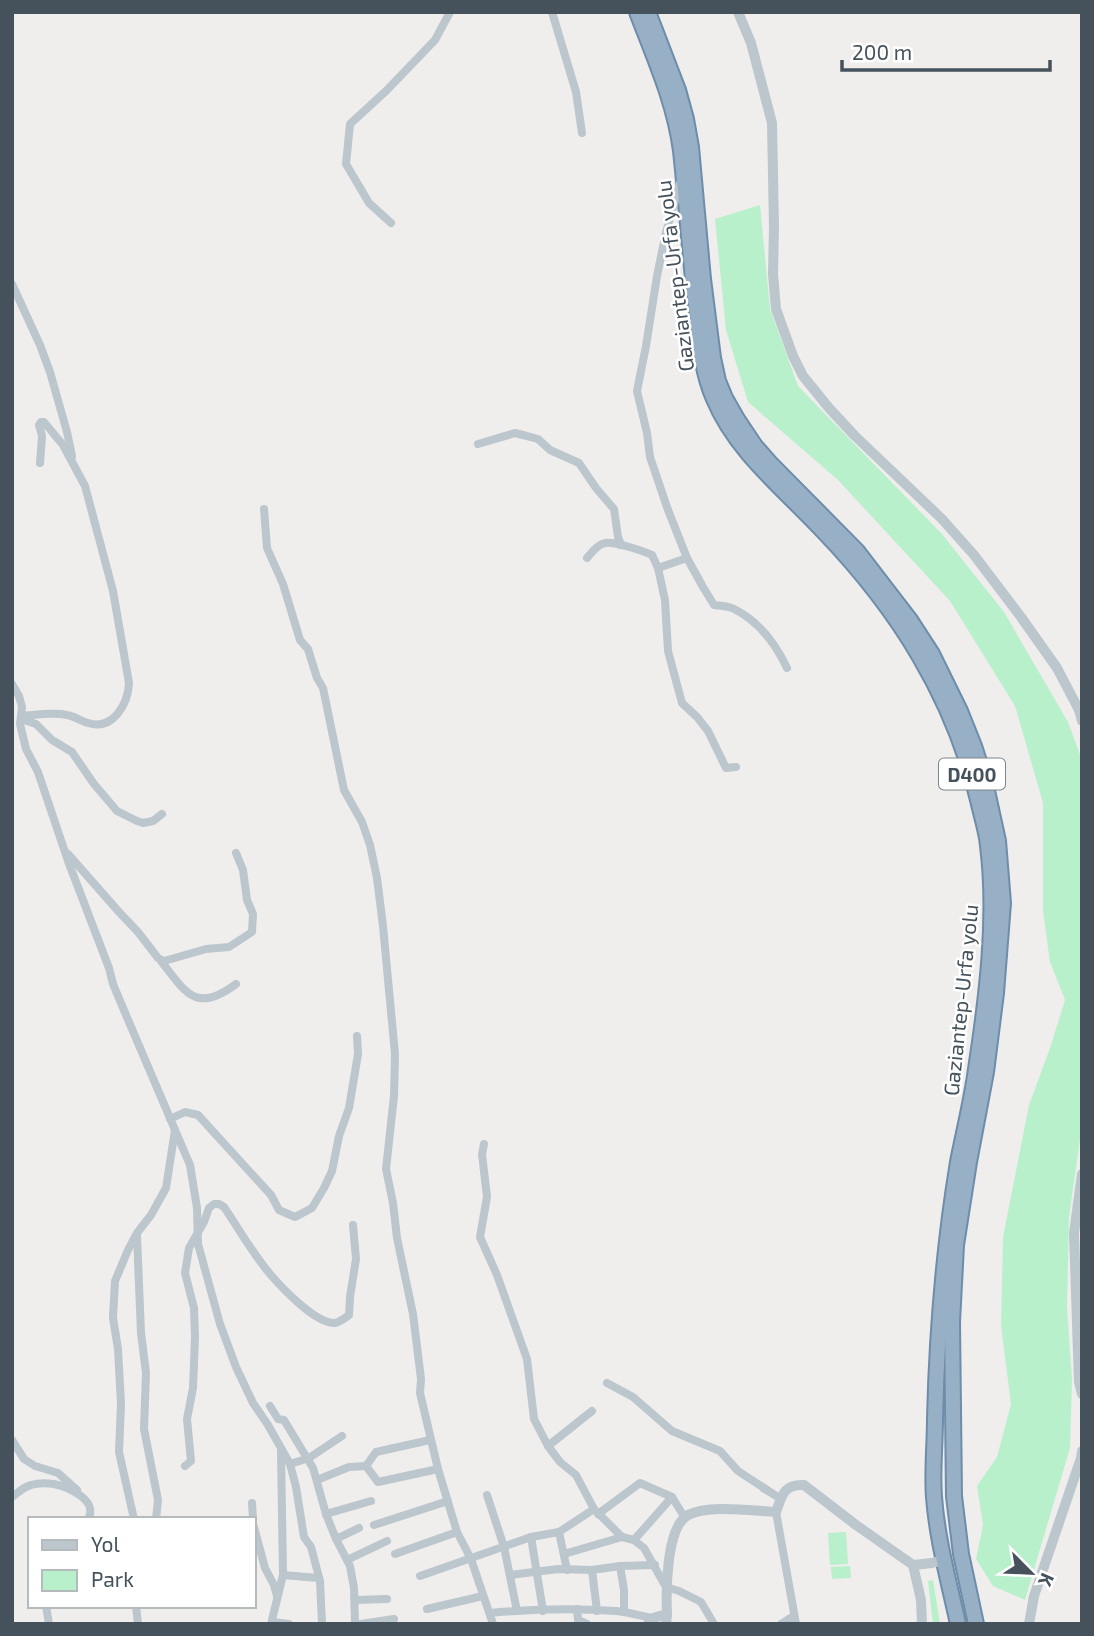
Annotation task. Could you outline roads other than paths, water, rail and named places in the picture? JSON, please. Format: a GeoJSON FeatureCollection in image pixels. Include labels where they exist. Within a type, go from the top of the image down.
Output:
{"type":"FeatureCollection","features":[{"type":"Feature","properties":{"kind":"highway","name":"Gaziantep-Urfa yolu"},"geometry":{"type":"LineString","coordinates":[[637,12],[676,121],[702,360],[715,403],[762,470],[849,558],[923,659],[964,750],[974,780],[988,842],[993,903],[986,992],[976,1071],[946,1244],[939,1322],[934,1496],[958,1624]]}},
{"type":"Feature","properties":{"kind":"highway","name":"Gaziantep-Urfa yolu"},"geometry":{"type":"LineString","coordinates":[[648,12],[678,90],[686,119],[713,358],[725,398],[755,446],[857,551],[932,654],[974,746],[984,777],[998,841],[1003,903],[996,993],[986,1072],[956,1245],[952,1322],[954,1496],[961,1554],[976,1624]]}},
{"type":"Feature","properties":{"kind":"highway"},"geometry":{"type":"LineString","coordinates":[[944,1560],[950,1624]]}},
{"type":"Feature","properties":{"kind":"street"},"geometry":{"type":"LineString","coordinates":[[391,223],[369,203],[346,164],[350,124],[435,40],[450,12]]}},
{"type":"Feature","properties":{"kind":"street"},"geometry":{"type":"LineString","coordinates":[[552,12],[576,92],[582,133]]}},
{"type":"Feature","properties":{"kind":"street"},"geometry":{"type":"LineString","coordinates":[[738,12],[751,43],[772,123],[775,298],[776,309],[793,356],[803,376],[829,408],[942,519],[982,565],[1057,668],[1082,721]]}},
{"type":"Feature","properties":{"kind":"street"},"geometry":{"type":"LineString","coordinates":[[683,173],[662,254],[637,391],[650,457],[687,558],[702,587],[714,605],[734,608],[757,625],[779,650],[787,668]]}},
{"type":"Feature","properties":{"kind":"street"},"geometry":{"type":"LineString","coordinates":[[12,284],[50,372],[69,440],[72,462]]}},
{"type":"Feature","properties":{"kind":"street"},"geometry":{"type":"LineString","coordinates":[[21,718],[64,714],[88,723],[106,723],[117,715],[129,690],[113,591],[85,486],[63,445],[44,422],[39,425],[40,463]]}},
{"type":"Feature","properties":{"kind":"street"},"geometry":{"type":"LineString","coordinates":[[478,444],[514,433],[538,439],[550,450],[579,463],[614,509],[621,545]]}},
{"type":"Feature","properties":{"kind":"street"},"geometry":{"type":"LineString","coordinates":[[264,509],[267,548],[283,584],[300,640],[309,649],[317,678],[323,688],[344,790],[362,822],[375,867],[395,1054],[394,1096],[386,1169],[413,1314],[421,1379],[420,1393],[447,1501],[457,1532],[471,1559],[493,1624]]}},
{"type":"Feature","properties":{"kind":"street"},"geometry":{"type":"LineString","coordinates":[[587,558],[605,543],[652,555],[658,568],[667,613],[668,651],[682,704],[708,731],[726,768],[736,767]]}},
{"type":"Feature","properties":{"kind":"street"},"geometry":{"type":"LineString","coordinates":[[658,568],[687,558]]}},
{"type":"Feature","properties":{"kind":"street"},"geometry":{"type":"LineString","coordinates":[[12,684],[19,696],[22,739],[38,772],[113,985],[190,1165],[197,1208],[198,1244],[219,1324],[253,1403],[290,1464],[304,1538],[311,1547],[320,1581],[322,1624]]}},
{"type":"Feature","properties":{"kind":"street"},"geometry":{"type":"LineString","coordinates":[[21,718],[36,724],[52,740],[72,752],[117,811],[144,822],[153,821],[162,814]]}},
{"type":"Feature","properties":{"kind":"street"},"geometry":{"type":"LineString","coordinates":[[64,849],[138,932],[180,985],[194,997],[204,1000],[236,984]]}},
{"type":"Feature","properties":{"kind":"street"},"geometry":{"type":"LineString","coordinates":[[161,961],[206,949],[229,947],[252,932],[253,914],[247,900],[243,870],[236,853]]}},
{"type":"Feature","properties":{"kind":"street"},"geometry":{"type":"LineString","coordinates":[[170,1119],[185,1112],[198,1115],[271,1195],[279,1209],[295,1217],[312,1208],[332,1171],[339,1136],[349,1108],[358,1054],[357,1036]]}},
{"type":"Feature","properties":{"kind":"street"},"geometry":{"type":"LineString","coordinates":[[134,1517],[119,1452],[121,1404],[118,1349],[113,1318],[115,1281],[119,1267],[137,1233],[166,1188],[175,1130]]}},
{"type":"Feature","properties":{"kind":"street"},"geometry":{"type":"LineString","coordinates":[[484,1144],[482,1154],[487,1197],[480,1237],[497,1275],[527,1359],[534,1419],[548,1446],[560,1462],[576,1475],[596,1512],[622,1537],[634,1540],[644,1548],[666,1587],[701,1602],[714,1624]]}},
{"type":"Feature","properties":{"kind":"street"},"geometry":{"type":"LineString","coordinates":[[1082,1174],[1074,1233],[1082,1394]]}},
{"type":"Feature","properties":{"kind":"street"},"geometry":{"type":"LineString","coordinates":[[185,1466],[191,1461],[187,1419],[193,1388],[195,1337],[194,1308],[186,1273],[189,1248],[209,1208],[214,1204],[224,1207],[270,1274],[309,1311],[322,1320],[335,1323],[349,1315],[356,1259],[353,1225]]}},
{"type":"Feature","properties":{"kind":"street"},"geometry":{"type":"LineString","coordinates":[[137,1233],[141,1333],[146,1373],[144,1429],[158,1500],[156,1517]]}},
{"type":"Feature","properties":{"kind":"street"},"geometry":{"type":"LineString","coordinates":[[607,1382],[633,1397],[672,1431],[720,1451],[738,1471],[781,1499]]}},
{"type":"Feature","properties":{"kind":"street"},"geometry":{"type":"LineString","coordinates":[[270,1406],[278,1419],[284,1420],[309,1458],[326,1514],[350,1566],[355,1588],[355,1624]]}},
{"type":"Feature","properties":{"kind":"street"},"geometry":{"type":"LineString","coordinates":[[548,1446],[592,1411]]}},
{"type":"Feature","properties":{"kind":"street"},"geometry":{"type":"LineString","coordinates":[[290,1464],[309,1458],[342,1436]]}},
{"type":"Feature","properties":{"kind":"street"},"geometry":{"type":"LineString","coordinates":[[12,1440],[24,1459],[35,1466],[58,1473],[83,1497],[91,1508],[89,1517]]}},
{"type":"Feature","properties":{"kind":"street"},"geometry":{"type":"LineString","coordinates":[[366,1466],[376,1452],[430,1440]]}},
{"type":"Feature","properties":{"kind":"street"},"geometry":{"type":"LineString","coordinates":[[281,1449],[283,1575],[271,1623],[289,1624]]}},
{"type":"Feature","properties":{"kind":"street"},"geometry":{"type":"LineString","coordinates":[[1030,1624],[1034,1596],[1082,1451]]}},
{"type":"Feature","properties":{"kind":"street"},"geometry":{"type":"LineString","coordinates":[[366,1466],[378,1482],[438,1469]]}},
{"type":"Feature","properties":{"kind":"street"},"geometry":{"type":"LineString","coordinates":[[317,1480],[349,1467],[366,1466]]}},
{"type":"Feature","properties":{"kind":"street"},"geometry":{"type":"LineString","coordinates":[[12,1497],[24,1487],[41,1483],[56,1484],[83,1497]]}},
{"type":"Feature","properties":{"kind":"street"},"geometry":{"type":"LineString","coordinates":[[420,1576],[531,1537],[559,1532],[640,1483],[672,1497],[685,1518]]}},
{"type":"Feature","properties":{"kind":"street"},"geometry":{"type":"LineString","coordinates":[[781,1624],[795,1620],[776,1512],[784,1491],[794,1485],[804,1485],[913,1564],[944,1560]]}},
{"type":"Feature","properties":{"kind":"street"},"geometry":{"type":"LineString","coordinates":[[763,1488],[781,1499]]}},
{"type":"Feature","properties":{"kind":"street"},"geometry":{"type":"LineString","coordinates":[[488,1495],[504,1547],[517,1611]]}},
{"type":"Feature","properties":{"kind":"street"},"geometry":{"type":"LineString","coordinates":[[634,1540],[672,1497]]}},
{"type":"Feature","properties":{"kind":"street"},"geometry":{"type":"LineString","coordinates":[[326,1514],[371,1501]]}},
{"type":"Feature","properties":{"kind":"street"},"geometry":{"type":"LineString","coordinates":[[374,1525],[447,1501]]}},
{"type":"Feature","properties":{"kind":"street"},"geometry":{"type":"LineString","coordinates":[[253,1503],[253,1517]]}},
{"type":"Feature","properties":{"kind":"street"},"geometry":{"type":"LineString","coordinates":[[491,1613],[577,1609],[624,1612],[651,1621],[666,1619],[666,1587],[674,1536],[679,1523],[690,1514],[724,1509],[776,1512]]}},
{"type":"Feature","properties":{"kind":"street"},"geometry":{"type":"LineString","coordinates":[[336,1539],[359,1528]]}},
{"type":"Feature","properties":{"kind":"street"},"geometry":{"type":"LineString","coordinates":[[395,1554],[457,1532]]}},
{"type":"Feature","properties":{"kind":"street"},"geometry":{"type":"LineString","coordinates":[[559,1532],[567,1570]]}},
{"type":"Feature","properties":{"kind":"street"},"geometry":{"type":"LineString","coordinates":[[531,1537],[543,1611]]}},
{"type":"Feature","properties":{"kind":"street"},"geometry":{"type":"LineString","coordinates":[[564,1554],[622,1537]]}},
{"type":"Feature","properties":{"kind":"street"},"geometry":{"type":"LineString","coordinates":[[256,1539],[278,1599]]}},
{"type":"Feature","properties":{"kind":"street"},"geometry":{"type":"LineString","coordinates":[[347,1560],[387,1541]]}},
{"type":"Feature","properties":{"kind":"street"},"geometry":{"type":"LineString","coordinates":[[913,1564],[921,1600],[922,1624]]}},
{"type":"Feature","properties":{"kind":"street"},"geometry":{"type":"LineString","coordinates":[[510,1575],[558,1569],[592,1570],[655,1565]]}},
{"type":"Feature","properties":{"kind":"street"},"geometry":{"type":"LineString","coordinates":[[620,1566],[624,1612]]}},
{"type":"Feature","properties":{"kind":"street"},"geometry":{"type":"LineString","coordinates":[[592,1570],[597,1611]]}},
{"type":"Feature","properties":{"kind":"street"},"geometry":{"type":"LineString","coordinates":[[283,1575],[318,1578]]}},
{"type":"Feature","properties":{"kind":"street"},"geometry":{"type":"LineString","coordinates":[[427,1609],[483,1597]]}},
{"type":"Feature","properties":{"kind":"street"},"geometry":{"type":"LineString","coordinates":[[355,1600],[387,1599]]}},
{"type":"Feature","properties":{"kind":"street"},"geometry":{"type":"LineString","coordinates":[[577,1609],[578,1620],[587,1624]]}},
{"type":"Feature","properties":{"kind":"street"},"geometry":{"type":"LineString","coordinates":[[361,1624],[394,1619]]}}]}
